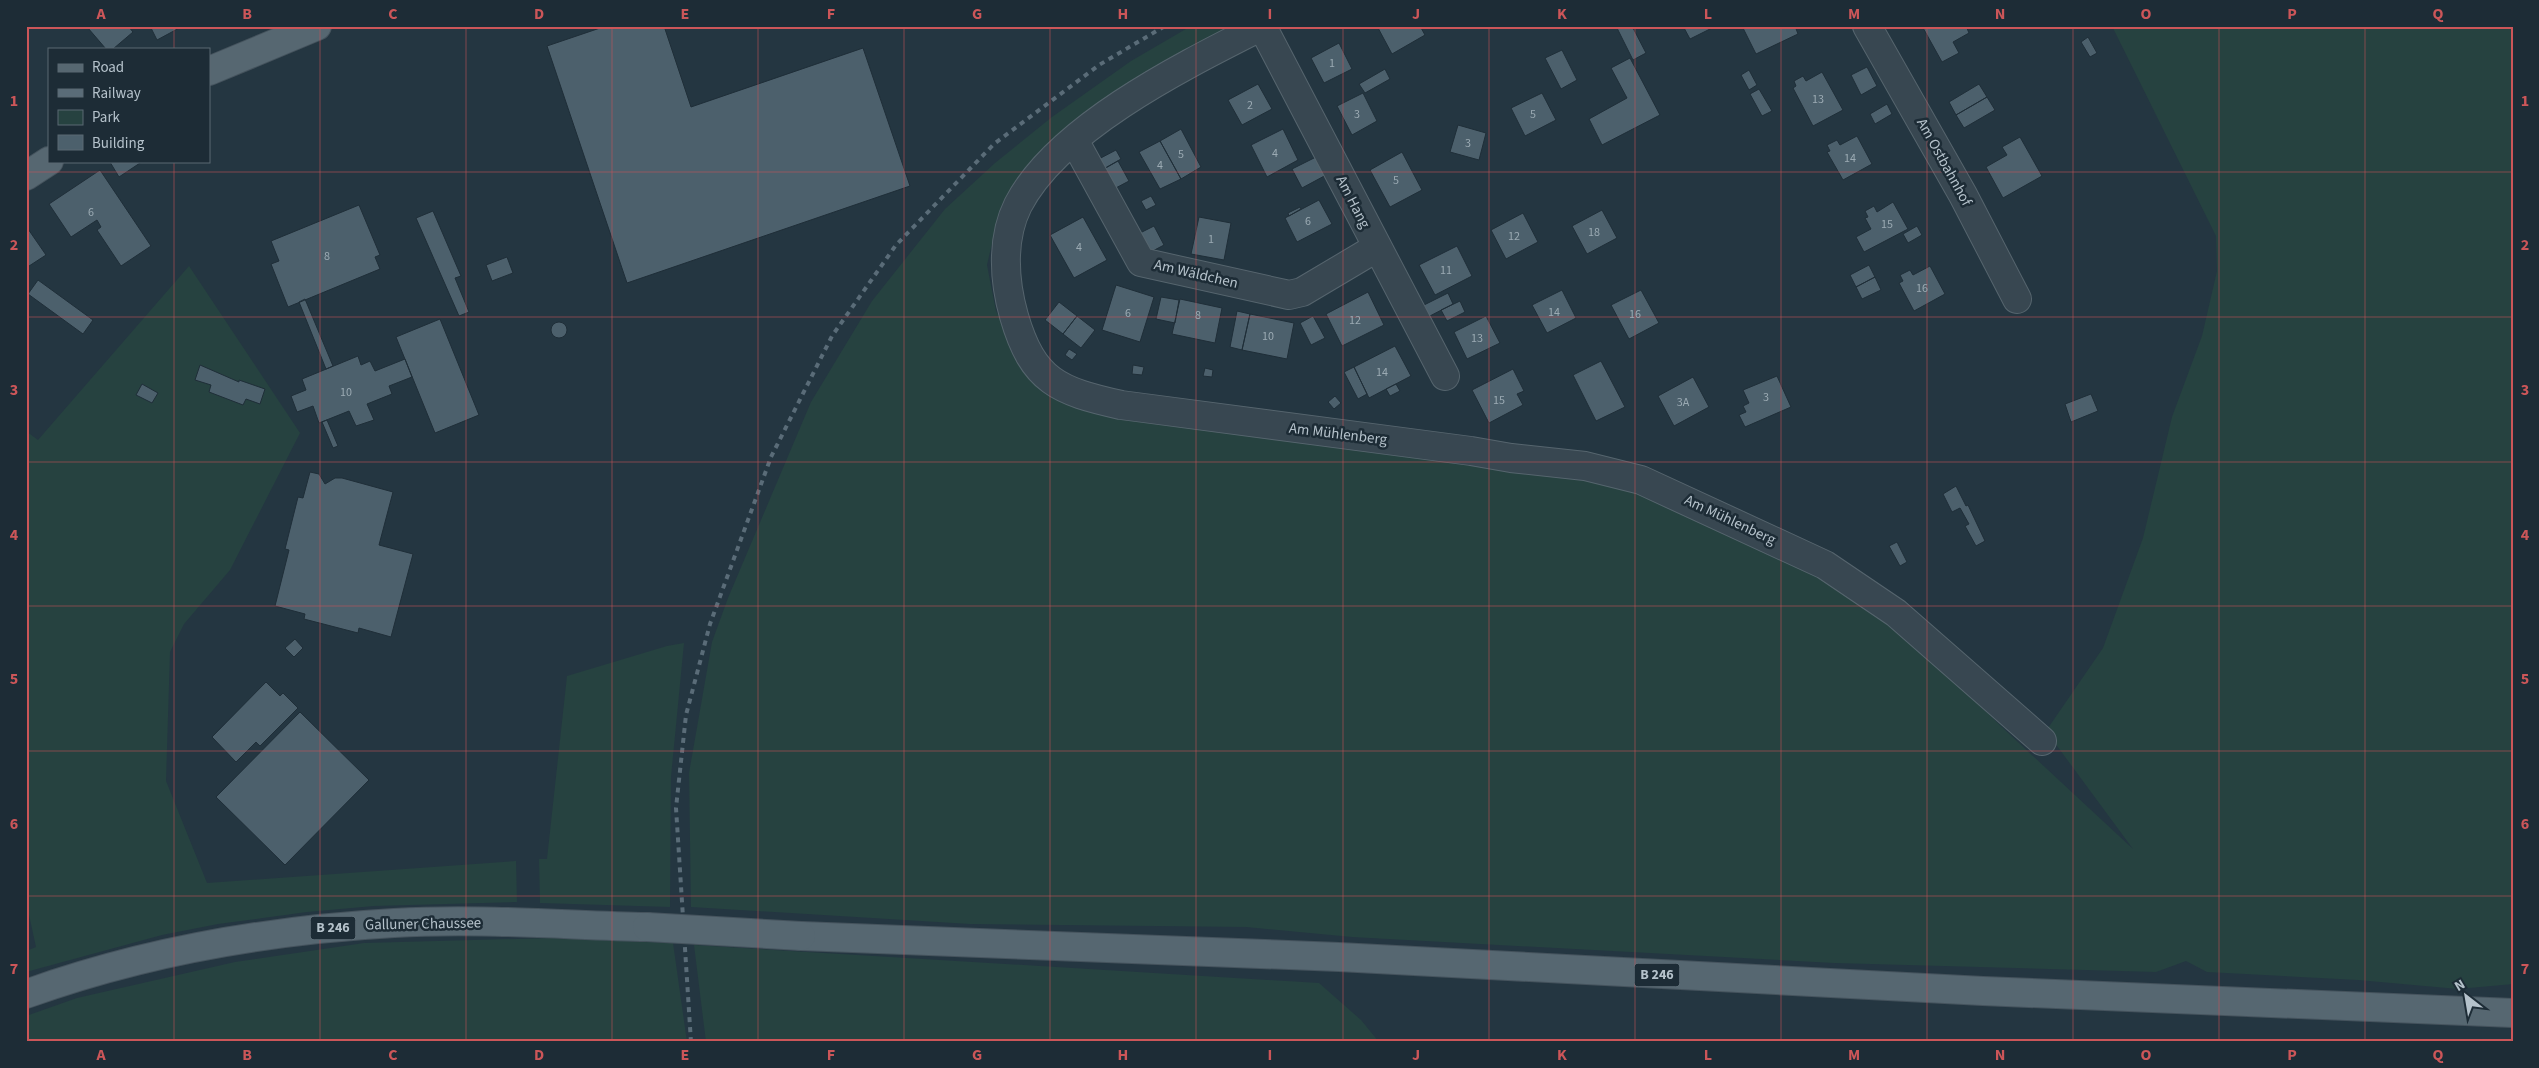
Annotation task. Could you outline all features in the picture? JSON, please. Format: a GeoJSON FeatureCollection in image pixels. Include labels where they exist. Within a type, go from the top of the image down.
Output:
{"type":"FeatureCollection","features":[{"type":"Feature","properties":{"kind":"main road"},"geometry":{"type":"LineString","coordinates":[[210,70],[317,26]]}},
{"type":"Feature","properties":{"kind":"main road"},"geometry":{"type":"LineString","coordinates":[[26,176],[48,162]]}},
{"type":"Feature","properties":{"kind":"main road","name":"Galluner Chaussee"},"geometry":{"type":"LineString","coordinates":[[26,994],[93,972],[154,957],[305,930],[396,923],[648,927],[801,936],[1338,957],[1983,991],[2513,1013]]}},
{"type":"Feature","properties":{"kind":"street","name":"Am Mühlenberg"},"geometry":{"type":"LineString","coordinates":[[1262,26],[1198,59],[1136,95],[1074,140],[1042,173],[1018,205],[1012,222],[1005,273],[1020,336],[1034,363],[1051,382],[1078,395],[1121,405],[1511,458],[1585,466],[1641,480],[1825,565],[1896,613],[2042,741]]}},
{"type":"Feature","properties":{"kind":"street","name":"Am Hang"},"geometry":{"type":"LineString","coordinates":[[1262,26],[1444,376]]}},
{"type":"Feature","properties":{"kind":"street","name":"Am Ostbahnhof"},"geometry":{"type":"LineString","coordinates":[[1867,26],[1963,195],[2018,299]]}},
{"type":"Feature","properties":{"kind":"street","name":"Am Wäldchen"},"geometry":{"type":"LineString","coordinates":[[1074,140],[1141,262],[1289,296],[1302,292],[1376,248]]}},
{"type":"Feature","properties":{"kind":"green space"},"geometry":{"type":"Polygon","coordinates":[[[1191,26],[1240,26],[1175,57],[1055,137],[1018,183],[995,230],[987,265],[996,311],[1039,386],[1587,475],[1635,488],[1816,575],[1891,620],[2005,730],[2133,849],[2046,731],[2103,648],[2143,538],[2172,417],[2202,336],[2217,271],[2216,236],[2112,26],[2513,26],[2513,984],[2458,989],[2358,980],[2207,972],[2186,961],[2156,972],[1834,963],[1352,937],[1246,927],[970,924],[691,907],[689,773],[712,642],[728,598],[811,402],[872,301],[945,209],[995,163],[1052,117],[1131,61],[1191,26]]]}},
{"type":"Feature","properties":{"kind":"green space"},"geometry":{"type":"Polygon","coordinates":[[[189,266],[300,433],[230,570],[184,624],[170,652],[166,781],[207,883],[516,861],[517,902],[374,906],[307,912],[218,924],[162,935],[26,972],[26,951],[36,947],[26,901],[26,431],[38,440],[189,266]]]}},
{"type":"Feature","properties":{"kind":"green space"},"geometry":{"type":"Polygon","coordinates":[[[684,643],[671,777],[670,907],[540,903],[539,859],[547,859],[567,676],[667,646],[684,643]]]}},
{"type":"Feature","properties":{"kind":"green space"},"geometry":{"type":"Polygon","coordinates":[[[552,938],[673,943],[687,1042],[26,1042],[26,1016],[77,998],[235,962],[364,943],[552,938]]]}},
{"type":"Feature","properties":{"kind":"green space"},"geometry":{"type":"Polygon","coordinates":[[[694,945],[1319,983],[1361,1020],[1379,1042],[706,1042],[694,945]]]}},
{"type":"Feature","properties":{"kind":"building"},"geometry":{"type":"Polygon","coordinates":[[[89,26],[128,26],[133,32],[114,48],[105,48],[88,28],[89,26]]]}},
{"type":"Feature","properties":{"kind":"building"},"geometry":{"type":"Polygon","coordinates":[[[150,26],[183,26],[157,40],[150,26]]]}},
{"type":"Feature","properties":{"kind":"building"},"geometry":{"type":"Polygon","coordinates":[[[606,26],[664,26],[691,107],[863,48],[910,186],[627,283],[547,46],[606,26]]]}},
{"type":"Feature","properties":{"kind":"building"},"geometry":{"type":"Polygon","coordinates":[[[1377,26],[1420,26],[1425,35],[1392,54],[1377,26]]]}},
{"type":"Feature","properties":{"kind":"building"},"geometry":{"type":"Polygon","coordinates":[[[1616,26],[1632,26],[1646,53],[1633,60],[1616,26]]]}},
{"type":"Feature","properties":{"kind":"building"},"geometry":{"type":"Polygon","coordinates":[[[1683,26],[1711,26],[1712,28],[1690,39],[1683,26]]]}},
{"type":"Feature","properties":{"kind":"building"},"geometry":{"type":"Polygon","coordinates":[[[1742,26],[1795,26],[1798,34],[1756,54],[1742,26]]]}},
{"type":"Feature","properties":{"kind":"building"},"geometry":{"type":"Polygon","coordinates":[[[1922,26],[1966,26],[1969,33],[1953,42],[1959,53],[1942,62],[1922,26]]]}},
{"type":"Feature","properties":{"kind":"building"},"geometry":{"type":"Polygon","coordinates":[[[2088,37],[2097,53],[2090,57],[2081,42],[2088,37]]]}},
{"type":"Feature","properties":{"kind":"building"},"geometry":{"type":"Polygon","coordinates":[[[1339,43],[1352,69],[1324,83],[1311,58],[1339,43]]]}},
{"type":"Feature","properties":{"kind":"building"},"geometry":{"type":"Polygon","coordinates":[[[1562,50],[1577,80],[1561,89],[1545,58],[1562,50]]]}},
{"type":"Feature","properties":{"kind":"building"},"geometry":{"type":"Polygon","coordinates":[[[1630,58],[1660,115],[1602,145],[1589,119],[1627,98],[1611,68],[1630,58]]]}},
{"type":"Feature","properties":{"kind":"building"},"geometry":{"type":"Polygon","coordinates":[[[1867,67],[1877,86],[1861,95],[1851,75],[1867,67]]]}},
{"type":"Feature","properties":{"kind":"building"},"geometry":{"type":"Polygon","coordinates":[[[1385,69],[1390,79],[1365,93],[1359,84],[1385,69]]]}},
{"type":"Feature","properties":{"kind":"building"},"geometry":{"type":"Polygon","coordinates":[[[1749,70],[1757,85],[1749,90],[1741,75],[1749,70]]]}},
{"type":"Feature","properties":{"kind":"building"},"geometry":{"type":"Polygon","coordinates":[[[1822,72],[1843,110],[1813,126],[1793,88],[1796,86],[1794,81],[1803,76],[1806,81],[1822,72]]]}},
{"type":"Feature","properties":{"kind":"building"},"geometry":{"type":"Polygon","coordinates":[[[1258,84],[1272,109],[1242,125],[1228,100],[1258,84]]]}},
{"type":"Feature","properties":{"kind":"building"},"geometry":{"type":"Polygon","coordinates":[[[1979,84],[1987,97],[1956,115],[1949,102],[1979,84]]]}},
{"type":"Feature","properties":{"kind":"building"},"geometry":{"type":"Polygon","coordinates":[[[1759,89],[1772,111],[1762,116],[1750,94],[1759,89]]]}},
{"type":"Feature","properties":{"kind":"building"},"geometry":{"type":"Polygon","coordinates":[[[1363,93],[1377,121],[1352,135],[1337,106],[1363,93]]]}},
{"type":"Feature","properties":{"kind":"building"},"geometry":{"type":"Polygon","coordinates":[[[1542,93],[1556,120],[1525,136],[1511,108],[1542,93]]]}},
{"type":"Feature","properties":{"kind":"building"},"geometry":{"type":"Polygon","coordinates":[[[1987,97],[1995,110],[1964,128],[1956,115],[1987,97]]]}},
{"type":"Feature","properties":{"kind":"building"},"geometry":{"type":"Polygon","coordinates":[[[1887,104],[1892,114],[1875,124],[1870,114],[1887,104]]]}},
{"type":"Feature","properties":{"kind":"building"},"geometry":{"type":"Polygon","coordinates":[[[1458,125],[1486,133],[1479,160],[1450,152],[1458,125]]]}},
{"type":"Feature","properties":{"kind":"building"},"geometry":{"type":"Polygon","coordinates":[[[1181,129],[1201,167],[1181,179],[1160,141],[1181,129]]]}},
{"type":"Feature","properties":{"kind":"building"},"geometry":{"type":"Polygon","coordinates":[[[1283,129],[1298,160],[1267,177],[1251,145],[1283,129]]]}},
{"type":"Feature","properties":{"kind":"building"},"geometry":{"type":"Polygon","coordinates":[[[1857,136],[1872,164],[1843,180],[1827,152],[1830,151],[1827,145],[1837,140],[1840,145],[1857,136]]]}},
{"type":"Feature","properties":{"kind":"building"},"geometry":{"type":"Polygon","coordinates":[[[2020,137],[2042,176],[2003,198],[1986,167],[2007,155],[2002,147],[2020,137]]]}},
{"type":"Feature","properties":{"kind":"building"},"geometry":{"type":"Polygon","coordinates":[[[1160,141],[1181,179],[1160,189],[1139,152],[1160,141]]]}},
{"type":"Feature","properties":{"kind":"building"},"geometry":{"type":"Polygon","coordinates":[[[1116,150],[1121,159],[1100,171],[1095,161],[1116,150]]]}},
{"type":"Feature","properties":{"kind":"building"},"geometry":{"type":"Polygon","coordinates":[[[1402,152],[1422,190],[1390,207],[1370,170],[1402,152]]]}},
{"type":"Feature","properties":{"kind":"building"},"geometry":{"type":"Polygon","coordinates":[[[1318,156],[1328,174],[1302,188],[1292,169],[1318,156]]]}},
{"type":"Feature","properties":{"kind":"building"},"geometry":{"type":"Polygon","coordinates":[[[1118,161],[1129,181],[1112,190],[1102,170],[1118,161]]]}},
{"type":"Feature","properties":{"kind":"building"},"geometry":{"type":"Polygon","coordinates":[[[110,162],[142,162],[119,177],[110,162]]]}},
{"type":"Feature","properties":{"kind":"building"},"geometry":{"type":"Polygon","coordinates":[[[100,170],[151,246],[121,266],[97,230],[101,227],[97,220],[71,237],[49,204],[100,170]]]}},
{"type":"Feature","properties":{"kind":"building"},"geometry":{"type":"Polygon","coordinates":[[[1151,196],[1156,205],[1146,210],[1141,201],[1151,196]]]}},
{"type":"Feature","properties":{"kind":"building"},"geometry":{"type":"Polygon","coordinates":[[[1319,200],[1332,224],[1297,242],[1285,218],[1319,200]]]}},
{"type":"Feature","properties":{"kind":"building"},"geometry":{"type":"Polygon","coordinates":[[[1893,202],[1908,229],[1864,252],[1856,237],[1871,229],[1865,218],[1868,217],[1865,211],[1874,206],[1877,212],[1893,202]]]}},
{"type":"Feature","properties":{"kind":"building"},"geometry":{"type":"Polygon","coordinates":[[[359,205],[380,255],[375,257],[380,269],[288,307],[271,264],[279,261],[271,241],[359,205]]]}},
{"type":"Feature","properties":{"kind":"building"},"geometry":{"type":"Polygon","coordinates":[[[1300,207],[1301,209],[1289,216],[1288,213],[1300,207]]]}},
{"type":"Feature","properties":{"kind":"building"},"geometry":{"type":"Polygon","coordinates":[[[1602,210],[1617,238],[1587,254],[1572,226],[1602,210]]]}},
{"type":"Feature","properties":{"kind":"building"},"geometry":{"type":"Polygon","coordinates":[[[433,211],[461,276],[455,278],[469,312],[459,316],[416,218],[433,211]]]}},
{"type":"Feature","properties":{"kind":"building"},"geometry":{"type":"Polygon","coordinates":[[[1523,213],[1538,242],[1506,259],[1491,230],[1523,213]]]}},
{"type":"Feature","properties":{"kind":"building"},"geometry":{"type":"Polygon","coordinates":[[[1083,217],[1107,260],[1074,278],[1050,235],[1083,217]]]}},
{"type":"Feature","properties":{"kind":"building"},"geometry":{"type":"Polygon","coordinates":[[[1199,217],[1231,223],[1224,260],[1191,254],[1199,217]]]}},
{"type":"Feature","properties":{"kind":"building"},"geometry":{"type":"Polygon","coordinates":[[[26,226],[46,255],[26,268],[26,226]]]}},
{"type":"Feature","properties":{"kind":"building"},"geometry":{"type":"Polygon","coordinates":[[[1154,226],[1164,245],[1147,254],[1138,234],[1154,226]]]}},
{"type":"Feature","properties":{"kind":"building"},"geometry":{"type":"Polygon","coordinates":[[[1917,226],[1922,235],[1908,243],[1903,234],[1917,226]]]}},
{"type":"Feature","properties":{"kind":"building"},"geometry":{"type":"Polygon","coordinates":[[[1457,246],[1472,276],[1435,295],[1419,265],[1457,246]]]}},
{"type":"Feature","properties":{"kind":"building"},"geometry":{"type":"Polygon","coordinates":[[[507,257],[513,273],[492,281],[486,265],[507,257]]]}},
{"type":"Feature","properties":{"kind":"building"},"geometry":{"type":"Polygon","coordinates":[[[1869,265],[1875,277],[1856,287],[1850,275],[1869,265]]]}},
{"type":"Feature","properties":{"kind":"building"},"geometry":{"type":"Polygon","coordinates":[[[1930,266],[1945,294],[1914,311],[1899,283],[1903,281],[1900,275],[1910,270],[1913,275],[1930,266]]]}},
{"type":"Feature","properties":{"kind":"building"},"geometry":{"type":"Polygon","coordinates":[[[1875,277],[1881,290],[1862,299],[1856,287],[1875,277]]]}},
{"type":"Feature","properties":{"kind":"building"},"geometry":{"type":"Polygon","coordinates":[[[38,280],[93,320],[83,334],[28,294],[38,280]]]}},
{"type":"Feature","properties":{"kind":"building"},"geometry":{"type":"Polygon","coordinates":[[[1116,285],[1154,297],[1140,342],[1102,330],[1116,285]]]}},
{"type":"Feature","properties":{"kind":"building"},"geometry":{"type":"Polygon","coordinates":[[[1562,290],[1576,318],[1547,333],[1532,305],[1562,290]]]}},
{"type":"Feature","properties":{"kind":"building"},"geometry":{"type":"Polygon","coordinates":[[[1641,290],[1659,323],[1629,339],[1611,305],[1641,290]]]}},
{"type":"Feature","properties":{"kind":"building"},"geometry":{"type":"Polygon","coordinates":[[[1368,292],[1384,325],[1342,346],[1326,314],[1368,292]]]}},
{"type":"Feature","properties":{"kind":"building"},"geometry":{"type":"Polygon","coordinates":[[[1448,293],[1453,304],[1428,317],[1422,306],[1448,293]]]}},
{"type":"Feature","properties":{"kind":"building"},"geometry":{"type":"Polygon","coordinates":[[[1161,297],[1179,300],[1175,323],[1156,319],[1161,297]]]}},
{"type":"Feature","properties":{"kind":"building"},"geometry":{"type":"Polygon","coordinates":[[[305,299],[333,366],[326,369],[299,302],[305,299]]]}},
{"type":"Feature","properties":{"kind":"building"},"geometry":{"type":"Polygon","coordinates":[[[1180,299],[1222,308],[1215,343],[1172,334],[1180,299]]]}},
{"type":"Feature","properties":{"kind":"building"},"geometry":{"type":"Polygon","coordinates":[[[1460,301],[1465,312],[1447,321],[1441,310],[1460,301]]]}},
{"type":"Feature","properties":{"kind":"building"},"geometry":{"type":"Polygon","coordinates":[[[1059,302],[1077,316],[1063,334],[1045,320],[1059,302]]]}},
{"type":"Feature","properties":{"kind":"building"},"geometry":{"type":"Polygon","coordinates":[[[1237,311],[1250,314],[1242,350],[1230,347],[1237,311]]]}},
{"type":"Feature","properties":{"kind":"building"},"geometry":{"type":"Polygon","coordinates":[[[1250,314],[1294,323],[1287,359],[1242,350],[1250,314]]]}},
{"type":"Feature","properties":{"kind":"building"},"geometry":{"type":"Polygon","coordinates":[[[1077,316],[1095,330],[1081,348],[1063,334],[1077,316]]]}},
{"type":"Feature","properties":{"kind":"building"},"geometry":{"type":"Polygon","coordinates":[[[1313,316],[1325,338],[1311,345],[1300,323],[1313,316]]]}},
{"type":"Feature","properties":{"kind":"building"},"geometry":{"type":"Polygon","coordinates":[[[1486,316],[1500,343],[1467,359],[1454,332],[1486,316]]]}},
{"type":"Feature","properties":{"kind":"building"},"geometry":{"type":"Polygon","coordinates":[[[440,319],[479,415],[435,433],[396,337],[440,319]]]}},
{"type":"Feature","properties":{"kind":"building"},"geometry":{"type":"Polygon","coordinates":[[[559,322],[567,330],[559,338],[551,330],[559,322]]]}},
{"type":"Feature","properties":{"kind":"building"},"geometry":{"type":"Polygon","coordinates":[[[1395,346],[1411,376],[1369,398],[1354,367],[1395,346]]]}},
{"type":"Feature","properties":{"kind":"building"},"geometry":{"type":"Polygon","coordinates":[[[1069,349],[1077,354],[1072,360],[1065,355],[1069,349]]]}},
{"type":"Feature","properties":{"kind":"building"},"geometry":{"type":"Polygon","coordinates":[[[358,356],[361,365],[370,361],[375,371],[405,359],[412,377],[389,386],[392,394],[367,404],[374,420],[356,426],[349,411],[319,423],[313,406],[297,412],[291,396],[306,390],[302,379],[358,356]]]}},
{"type":"Feature","properties":{"kind":"building"},"geometry":{"type":"Polygon","coordinates":[[[1601,361],[1625,407],[1596,421],[1573,375],[1601,361]]]}},
{"type":"Feature","properties":{"kind":"building"},"geometry":{"type":"Polygon","coordinates":[[[200,365],[239,382],[239,380],[265,389],[260,404],[246,399],[243,405],[209,392],[211,385],[195,380],[200,365]]]}},
{"type":"Feature","properties":{"kind":"building"},"geometry":{"type":"Polygon","coordinates":[[[1133,365],[1144,367],[1142,375],[1132,374],[1133,365]]]}},
{"type":"Feature","properties":{"kind":"building"},"geometry":{"type":"Polygon","coordinates":[[[1354,367],[1367,394],[1358,399],[1344,372],[1354,367]]]}},
{"type":"Feature","properties":{"kind":"building"},"geometry":{"type":"Polygon","coordinates":[[[1205,368],[1213,370],[1212,377],[1203,376],[1205,368]]]}},
{"type":"Feature","properties":{"kind":"building"},"geometry":{"type":"Polygon","coordinates":[[[1513,369],[1524,391],[1517,394],[1523,405],[1489,423],[1472,390],[1513,369]]]}},
{"type":"Feature","properties":{"kind":"building"},"geometry":{"type":"Polygon","coordinates":[[[1777,376],[1791,407],[1745,427],[1739,415],[1746,412],[1743,406],[1749,403],[1743,390],[1777,376]]]}},
{"type":"Feature","properties":{"kind":"building"},"geometry":{"type":"Polygon","coordinates":[[[1693,377],[1709,407],[1674,426],[1658,396],[1693,377]]]}},
{"type":"Feature","properties":{"kind":"building"},"geometry":{"type":"Polygon","coordinates":[[[142,384],[158,393],[152,403],[136,395],[142,384]]]}},
{"type":"Feature","properties":{"kind":"building"},"geometry":{"type":"Polygon","coordinates":[[[1396,384],[1400,391],[1390,396],[1386,389],[1396,384]]]}},
{"type":"Feature","properties":{"kind":"building"},"geometry":{"type":"Polygon","coordinates":[[[2091,394],[2098,411],[2071,422],[2065,404],[2091,394]]]}},
{"type":"Feature","properties":{"kind":"building"},"geometry":{"type":"Polygon","coordinates":[[[1335,396],[1341,403],[1334,409],[1328,402],[1335,396]]]}},
{"type":"Feature","properties":{"kind":"building"},"geometry":{"type":"Polygon","coordinates":[[[327,420],[338,446],[333,448],[322,422],[327,420]]]}},
{"type":"Feature","properties":{"kind":"building"},"geometry":{"type":"Polygon","coordinates":[[[310,472],[319,474],[325,484],[335,478],[342,478],[393,492],[379,545],[413,554],[391,637],[359,628],[358,633],[304,619],[305,614],[275,606],[289,550],[285,549],[298,497],[303,498],[310,472]]]}},
{"type":"Feature","properties":{"kind":"building"},"geometry":{"type":"Polygon","coordinates":[[[1956,486],[1966,506],[1968,505],[1985,541],[1976,546],[1965,526],[1969,524],[1960,508],[1952,512],[1943,494],[1956,486]]]}},
{"type":"Feature","properties":{"kind":"building"},"geometry":{"type":"Polygon","coordinates":[[[1897,542],[1907,562],[1900,566],[1889,546],[1897,542]]]}},
{"type":"Feature","properties":{"kind":"building"},"geometry":{"type":"Polygon","coordinates":[[[295,639],[303,648],[294,657],[285,648],[295,639]]]}},
{"type":"Feature","properties":{"kind":"building"},"geometry":{"type":"Polygon","coordinates":[[[266,682],[280,696],[283,693],[298,708],[260,746],[256,742],[236,762],[212,737],[266,682]]]}},
{"type":"Feature","properties":{"kind":"building"},"geometry":{"type":"Polygon","coordinates":[[[300,712],[369,780],[285,865],[216,797],[300,712]]]}},
{"type":"Feature","properties":{"kind":"railway"},"geometry":{"type":"LineString","coordinates":[[691,1042],[676,808],[686,715],[710,624],[771,457],[832,336],[896,245],[994,144],[1099,65],[1165,26]]}}]}
